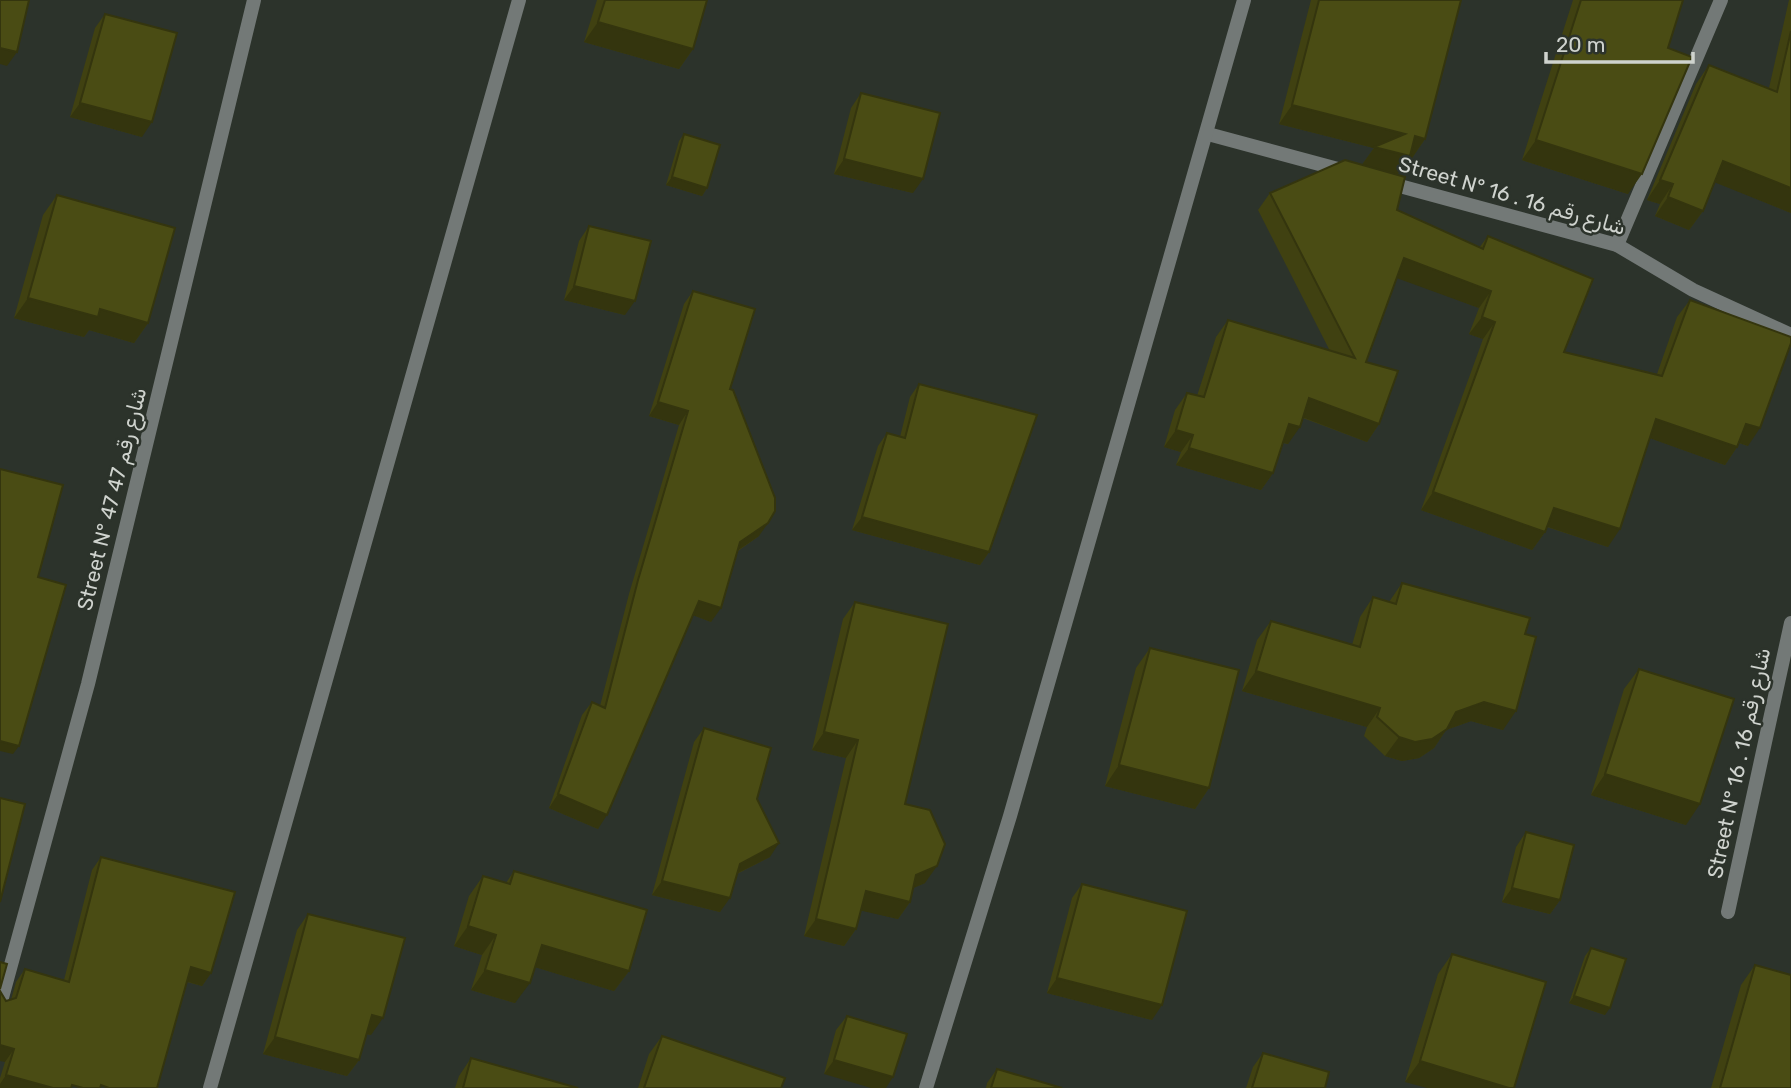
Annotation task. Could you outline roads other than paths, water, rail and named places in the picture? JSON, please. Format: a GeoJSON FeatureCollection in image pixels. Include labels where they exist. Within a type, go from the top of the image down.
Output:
{"type":"FeatureCollection","features":[{"type":"Feature","properties":{"kind":"street","name":"Street N° 47 شارع رقم 47"},"geometry":{"type":"LineString","coordinates":[[0,1005],[91,670],[254,0]]}},
{"type":"Feature","properties":{"kind":"street"},"geometry":{"type":"LineString","coordinates":[[210,1088],[519,0]]}},
{"type":"Feature","properties":{"kind":"street"},"geometry":{"type":"LineString","coordinates":[[926,1088],[1010,817],[1208,134],[1244,0]]}},
{"type":"Feature","properties":{"kind":"street"},"geometry":{"type":"LineString","coordinates":[[1617,245],[1721,0]]}},
{"type":"Feature","properties":{"kind":"street","name":"Street N° 16 . شارع رقم 16"},"geometry":{"type":"LineString","coordinates":[[1208,134],[1617,245],[1693,290],[1791,335]]}},
{"type":"Feature","properties":{"kind":"street","name":"Street N° 16 . شارع رقم 16"},"geometry":{"type":"LineString","coordinates":[[1728,912],[1791,623]]}}]}
